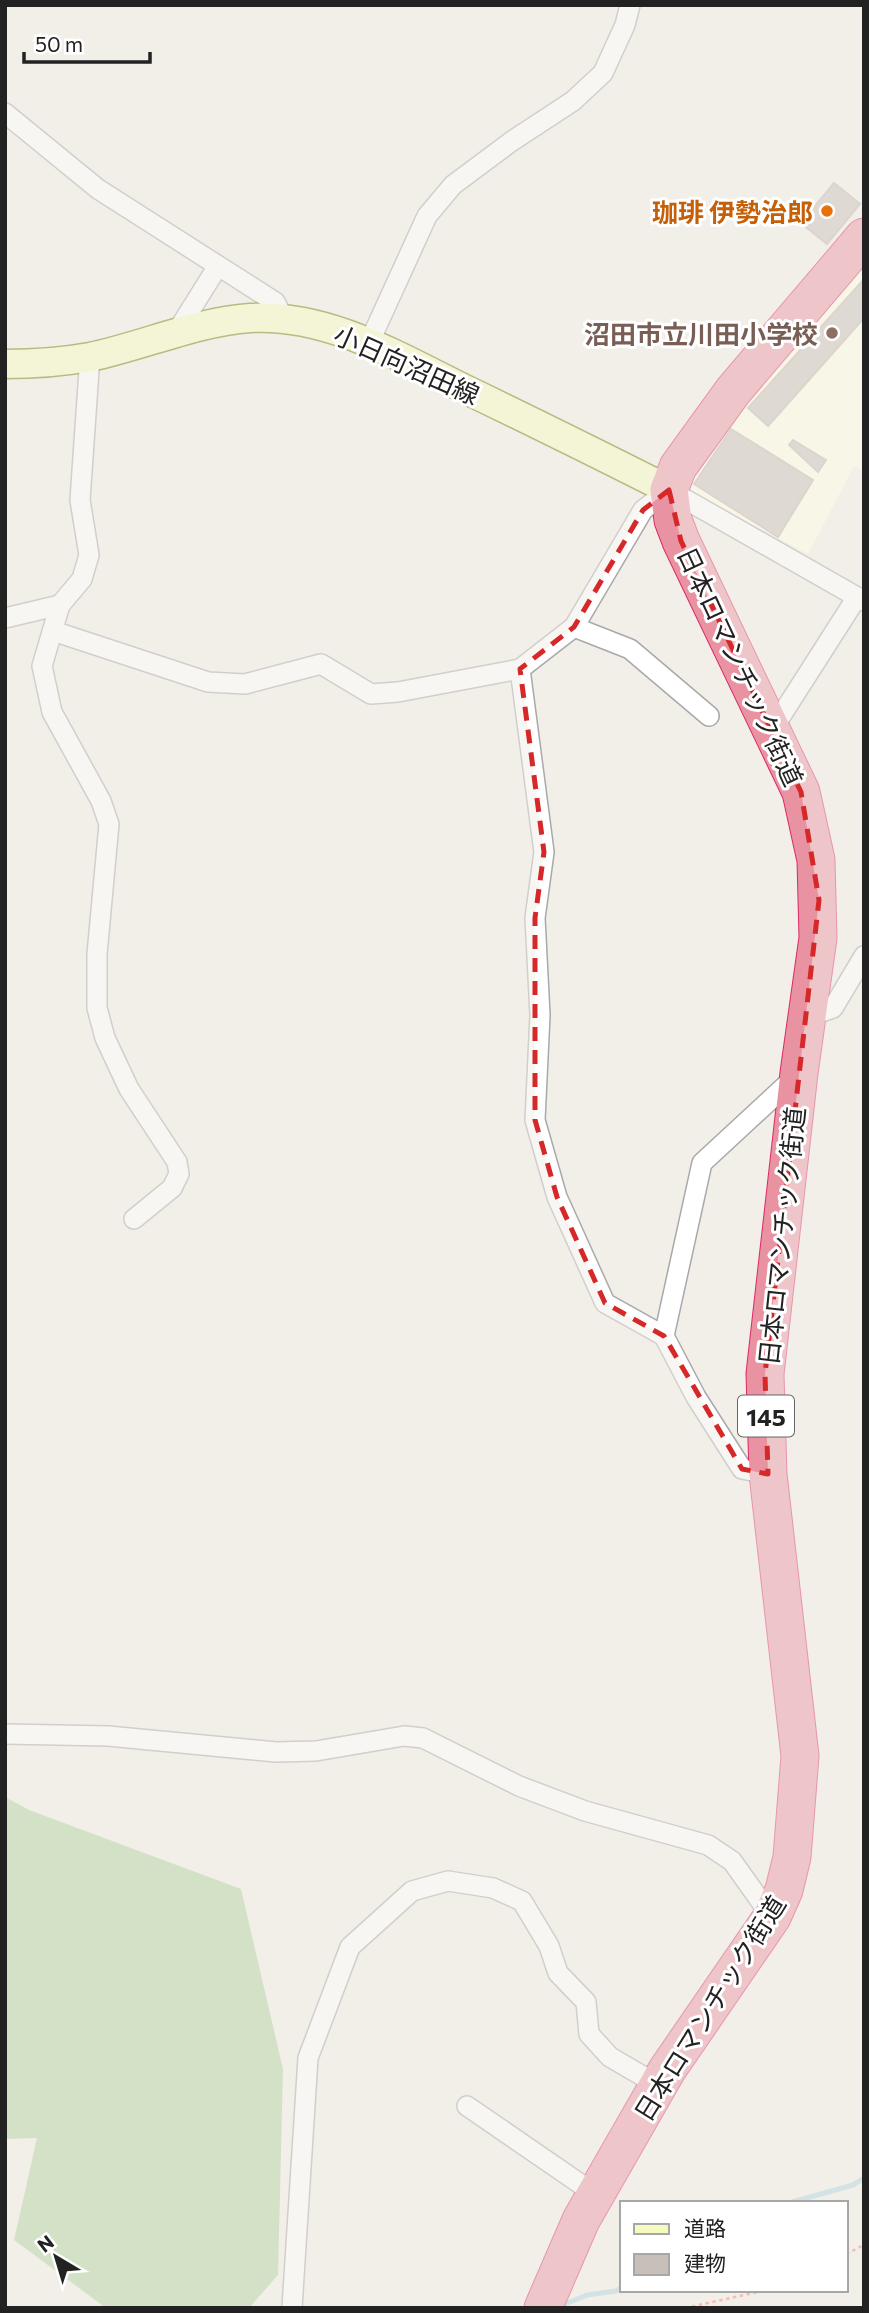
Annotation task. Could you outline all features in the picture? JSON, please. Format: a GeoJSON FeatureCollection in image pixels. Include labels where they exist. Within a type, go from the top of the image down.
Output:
{"type":"FeatureCollection","features":[{"type":"Feature","properties":{"kind":"highway"},"geometry":{"type":"LineString","coordinates":[[668,490],[677,467],[733,391],[864,237]]}},
{"type":"Feature","properties":{"kind":"highway","name":"日本ロマンチック街道"},"geometry":{"type":"LineString","coordinates":[[543,2308],[581,2220],[658,2085],[772,1917],[785,1890],[792,1857],[800,1756],[768,1474],[765,1374],[799,1073],[818,938],[816,860],[802,792],[681,541],[673,520],[668,490]]}},
{"type":"Feature","properties":{"kind":"main road","name":"小日向沼田線"},"geometry":{"type":"LineString","coordinates":[[5,364],[28,364],[90,356],[176,333],[250,318],[284,318],[336,330],[369,343],[668,490]]}},
{"type":"Feature","properties":{"kind":"street"},"geometry":{"type":"LineString","coordinates":[[369,343],[427,216],[453,185],[512,141],[573,101],[603,73],[625,25],[630,5]]}},
{"type":"Feature","properties":{"kind":"street"},"geometry":{"type":"LineString","coordinates":[[5,113],[98,189],[275,302],[284,318]]}},
{"type":"Feature","properties":{"kind":"street"},"geometry":{"type":"LineString","coordinates":[[176,333],[218,266]]}},
{"type":"Feature","properties":{"kind":"street"},"geometry":{"type":"LineString","coordinates":[[90,356],[80,500],[89,555],[82,579],[60,605],[42,666],[52,712],[101,801],[110,824],[97,954],[97,1008],[105,1038],[129,1090],[177,1162],[179,1174],[172,1188],[134,1219]]}},
{"type":"Feature","properties":{"kind":"street"},"geometry":{"type":"LineString","coordinates":[[52,631],[208,682],[244,684],[321,664],[371,694],[398,692],[520,669],[574,627],[643,510],[668,490],[861,599],[772,730]]}},
{"type":"Feature","properties":{"kind":"street"},"geometry":{"type":"LineString","coordinates":[[5,618],[60,605]]}},
{"type":"Feature","properties":{"kind":"street"},"geometry":{"type":"LineString","coordinates":[[574,627],[630,649],[709,716]]}},
{"type":"Feature","properties":{"kind":"street"},"geometry":{"type":"LineString","coordinates":[[520,669],[544,852],[536,918],[540,1015],[535,1120],[557,1196],[605,1303],[664,1336],[695,1397],[742,1469],[768,1474]]}},
{"type":"Feature","properties":{"kind":"street"},"geometry":{"type":"LineString","coordinates":[[807,1017],[834,1008],[864,956]]}},
{"type":"Feature","properties":{"kind":"street"},"geometry":{"type":"LineString","coordinates":[[664,1336],[702,1163],[799,1073]]}},
{"type":"Feature","properties":{"kind":"street"},"geometry":{"type":"LineString","coordinates":[[5,1734],[108,1736],[276,1752],[316,1751],[404,1737],[423,1738],[519,1786],[563,1803],[708,1845],[732,1861],[772,1917]]}},
{"type":"Feature","properties":{"kind":"street"},"geometry":{"type":"LineString","coordinates":[[292,2308],[308,2058],[349,1947],[412,1891],[448,1881],[493,1888],[522,1901],[549,1946],[558,1973],[586,2002],[589,2034],[610,2057],[658,2085]]}},
{"type":"Feature","properties":{"kind":"street"},"geometry":{"type":"LineString","coordinates":[[467,2106],[596,2194]]}},
{"type":"Feature","properties":{"kind":"path"},"geometry":{"type":"LineString","coordinates":[[848,2253],[864,2245]]}},
{"type":"Feature","properties":{"kind":"path"},"geometry":{"type":"LineString","coordinates":[[685,2308],[757,2292]]}},
{"type":"Feature","properties":{"kind":"highlighted area"},"geometry":{"type":"Polygon","coordinates":[[[669,490],[681,541],[801,792],[819,900],[765,1374],[768,1474],[742,1469],[664,1336],[605,1303],[557,1197],[535,1120],[535,918],[544,852],[520,669],[574,627],[643,510],[669,490]]]}},
{"type":"Feature","properties":{"kind":"shaded area","name":"沼田市立川田小学校"},"geometry":{"type":"Polygon","coordinates":[[[864,257],[864,471],[854,466],[808,554],[693,493],[687,476],[864,257]]]}},
{"type":"Feature","properties":{"kind":"green space"},"geometry":{"type":"Polygon","coordinates":[[[5,1797],[29,1810],[241,1889],[283,2069],[278,2275],[249,2308],[106,2308],[14,2240],[37,2138],[5,2139],[5,1797]]]}},
{"type":"Feature","properties":{"kind":"building"},"geometry":{"type":"Polygon","coordinates":[[[834,183],[860,204],[827,244],[801,223],[834,183]]]}},
{"type":"Feature","properties":{"kind":"building"},"geometry":{"type":"Polygon","coordinates":[[[864,279],[864,318],[768,426],[748,408],[864,279]]]}},
{"type":"Feature","properties":{"kind":"building"},"geometry":{"type":"Polygon","coordinates":[[[731,429],[813,480],[778,537],[694,484],[731,429]]]}},
{"type":"Feature","properties":{"kind":"building"},"geometry":{"type":"Polygon","coordinates":[[[793,440],[826,460],[818,472],[789,445],[793,440]]]}},
{"type":"Feature","properties":{"kind":"waterway"},"geometry":{"type":"LineString","coordinates":[[796,2201],[853,2185],[864,2178]]}},
{"type":"Feature","properties":{"kind":"waterway"},"geometry":{"type":"LineString","coordinates":[[560,2306],[587,2295],[620,2288]]}},
{"type":"Feature","properties":{"kind":"place","name":"珈琲 伊勢治郎"},"geometry":{"type":"Point","coordinates":[827,211]}},
{"type":"Feature","properties":{"kind":"place","name":"沼田市立川田小学校"},"geometry":{"type":"Point","coordinates":[832,333]}}]}
